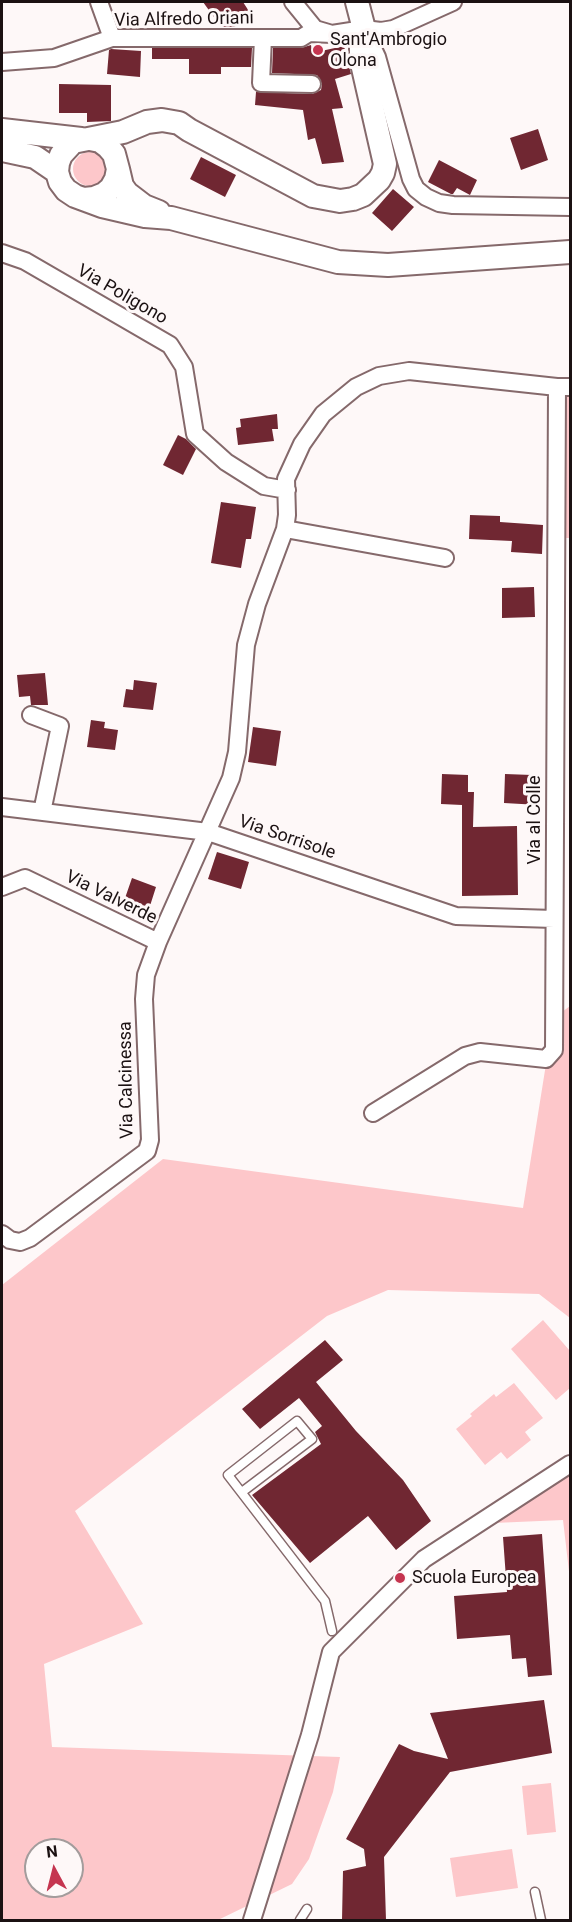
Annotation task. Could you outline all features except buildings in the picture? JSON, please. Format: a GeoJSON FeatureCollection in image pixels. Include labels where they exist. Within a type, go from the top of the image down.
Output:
{"type":"FeatureCollection","features":[{"type":"Feature","properties":{"kind":"main road"},"geometry":{"type":"LineString","coordinates":[[357,2],[364,29],[361,59],[385,164],[379,180],[363,195],[340,201],[313,196],[179,123],[162,120],[147,122],[123,132],[86,139],[66,148],[58,163],[57,172],[60,182],[75,196],[125,212],[171,218],[338,262],[388,265],[570,252]]}},
{"type":"Feature","properties":{"kind":"main road"},"geometry":{"type":"LineString","coordinates":[[2,130],[100,141],[114,154],[127,193],[144,206],[171,218]]}},
{"type":"Feature","properties":{"kind":"main road"},"geometry":{"type":"LineString","coordinates":[[84,199],[104,194],[111,188],[128,144],[145,131],[189,130]]}},
{"type":"Feature","properties":{"kind":"main road"},"geometry":{"type":"LineString","coordinates":[[2,150],[35,157],[57,172]]}},
{"type":"Feature","properties":{"kind":"street"},"geometry":{"type":"LineString","coordinates":[[99,2],[112,38]]}},
{"type":"Feature","properties":{"kind":"street"},"geometry":{"type":"LineString","coordinates":[[293,2],[315,29],[332,34]]}},
{"type":"Feature","properties":{"kind":"street","name":"Via Alfredo Oriani"},"geometry":{"type":"LineString","coordinates":[[2,62],[54,58],[112,38],[301,38],[309,33],[332,34],[364,29],[381,31],[393,29],[453,2]]}},
{"type":"Feature","properties":{"kind":"street"},"geometry":{"type":"LineString","coordinates":[[364,29],[377,57],[411,179],[416,189],[439,203],[453,205],[570,207]]}},
{"type":"Feature","properties":{"kind":"street"},"geometry":{"type":"LineString","coordinates":[[263,38],[261,82],[312,84]]}},
{"type":"Feature","properties":{"kind":"street","name":"Via Poligono"},"geometry":{"type":"LineString","coordinates":[[2,253],[25,261],[170,345],[184,368],[195,434],[226,462],[264,486],[287,490]]}},
{"type":"Feature","properties":{"kind":"street"},"geometry":{"type":"LineString","coordinates":[[208,832],[231,778],[237,752],[246,645],[257,604],[285,529],[286,479],[302,444],[323,414],[356,387],[379,376],[409,371],[564,387]]}},
{"type":"Feature","properties":{"kind":"street","name":"Via al Colle"},"geometry":{"type":"LineString","coordinates":[[373,1113],[465,1056],[480,1052],[546,1059],[554,1050],[554,919],[564,387]]}},
{"type":"Feature","properties":{"kind":"street"},"geometry":{"type":"LineString","coordinates":[[285,529],[445,558]]}},
{"type":"Feature","properties":{"kind":"street"},"geometry":{"type":"LineString","coordinates":[[31,715],[60,726],[42,812]]}},
{"type":"Feature","properties":{"kind":"street","name":"Via Sorrisole"},"geometry":{"type":"LineString","coordinates":[[2,807],[208,832],[456,916],[554,919]]}},
{"type":"Feature","properties":{"kind":"street","name":"Via Valverde"},"geometry":{"type":"LineString","coordinates":[[2,887],[25,878],[158,942],[208,832]]}},
{"type":"Feature","properties":{"kind":"street","name":"Via Calcinessa"},"geometry":{"type":"LineString","coordinates":[[2,1234],[10,1240],[20,1242],[30,1239],[147,1151],[150,1140],[144,999],[146,975],[158,942]]}},
{"type":"Feature","properties":{"kind":"street"},"geometry":{"type":"LineString","coordinates":[[252,1920],[310,1736],[336,1637],[424,1559],[570,1464]]}},
{"type":"Feature","properties":{"kind":"lane"},"geometry":{"type":"LineString","coordinates":[[242,1492],[312,1439],[297,1421],[228,1475],[325,1601],[336,1637]]}},
{"type":"Feature","properties":{"kind":"lane"},"geometry":{"type":"LineString","coordinates":[[535,1892],[541,1920]]}},
{"type":"Feature","properties":{"kind":"lane"},"geometry":{"type":"LineString","coordinates":[[300,1920],[306,1909]]}},
{"type":"Feature","properties":{"kind":"shaded area"},"geometry":{"type":"Polygon","coordinates":[[[90,152],[102,157],[107,169],[102,181],[90,186],[78,181],[73,169],[78,157],[90,152]]]}},
{"type":"Feature","properties":{"kind":"shaded area"},"geometry":{"type":"Polygon","coordinates":[[[563,393],[570,393],[570,538],[563,538],[563,393]]]}},
{"type":"Feature","properties":{"kind":"shaded area"},"geometry":{"type":"Polygon","coordinates":[[[570,1006],[570,1318],[539,1294],[388,1290],[327,1316],[75,1511],[143,1624],[44,1664],[52,1747],[340,1757],[333,1792],[309,1859],[292,1884],[218,1920],[2,1920],[2,1285],[163,1159],[523,1208],[546,1064],[561,1055],[562,1012],[570,1006]]]}},
{"type":"Feature","properties":{"kind":"shaded area"},"geometry":{"type":"Polygon","coordinates":[[[543,1320],[570,1351],[570,1388],[556,1400],[511,1349],[543,1320]]]}},
{"type":"Feature","properties":{"kind":"shaded area"},"geometry":{"type":"Polygon","coordinates":[[[514,1383],[543,1418],[525,1432],[531,1440],[507,1459],[501,1452],[485,1465],[456,1429],[494,1394],[496,1397],[514,1383]]]}},
{"type":"Feature","properties":{"kind":"shaded area"},"geometry":{"type":"Polygon","coordinates":[[[570,1475],[570,1580],[563,1520],[494,1523],[570,1475]]]}},
{"type":"Feature","properties":{"kind":"shaded area"},"geometry":{"type":"Polygon","coordinates":[[[551,1783],[556,1832],[527,1835],[522,1786],[551,1783]]]}},
{"type":"Feature","properties":{"kind":"shaded area"},"geometry":{"type":"Polygon","coordinates":[[[512,1849],[518,1888],[456,1897],[450,1858],[512,1849]]]}},
{"type":"Feature","properties":{"kind":"place","name":"Sant'Ambrogio Olona"},"geometry":{"type":"Point","coordinates":[318,50]}},
{"type":"Feature","properties":{"kind":"place","name":"Scuola Europea"},"geometry":{"type":"Point","coordinates":[400,1578]}}]}
